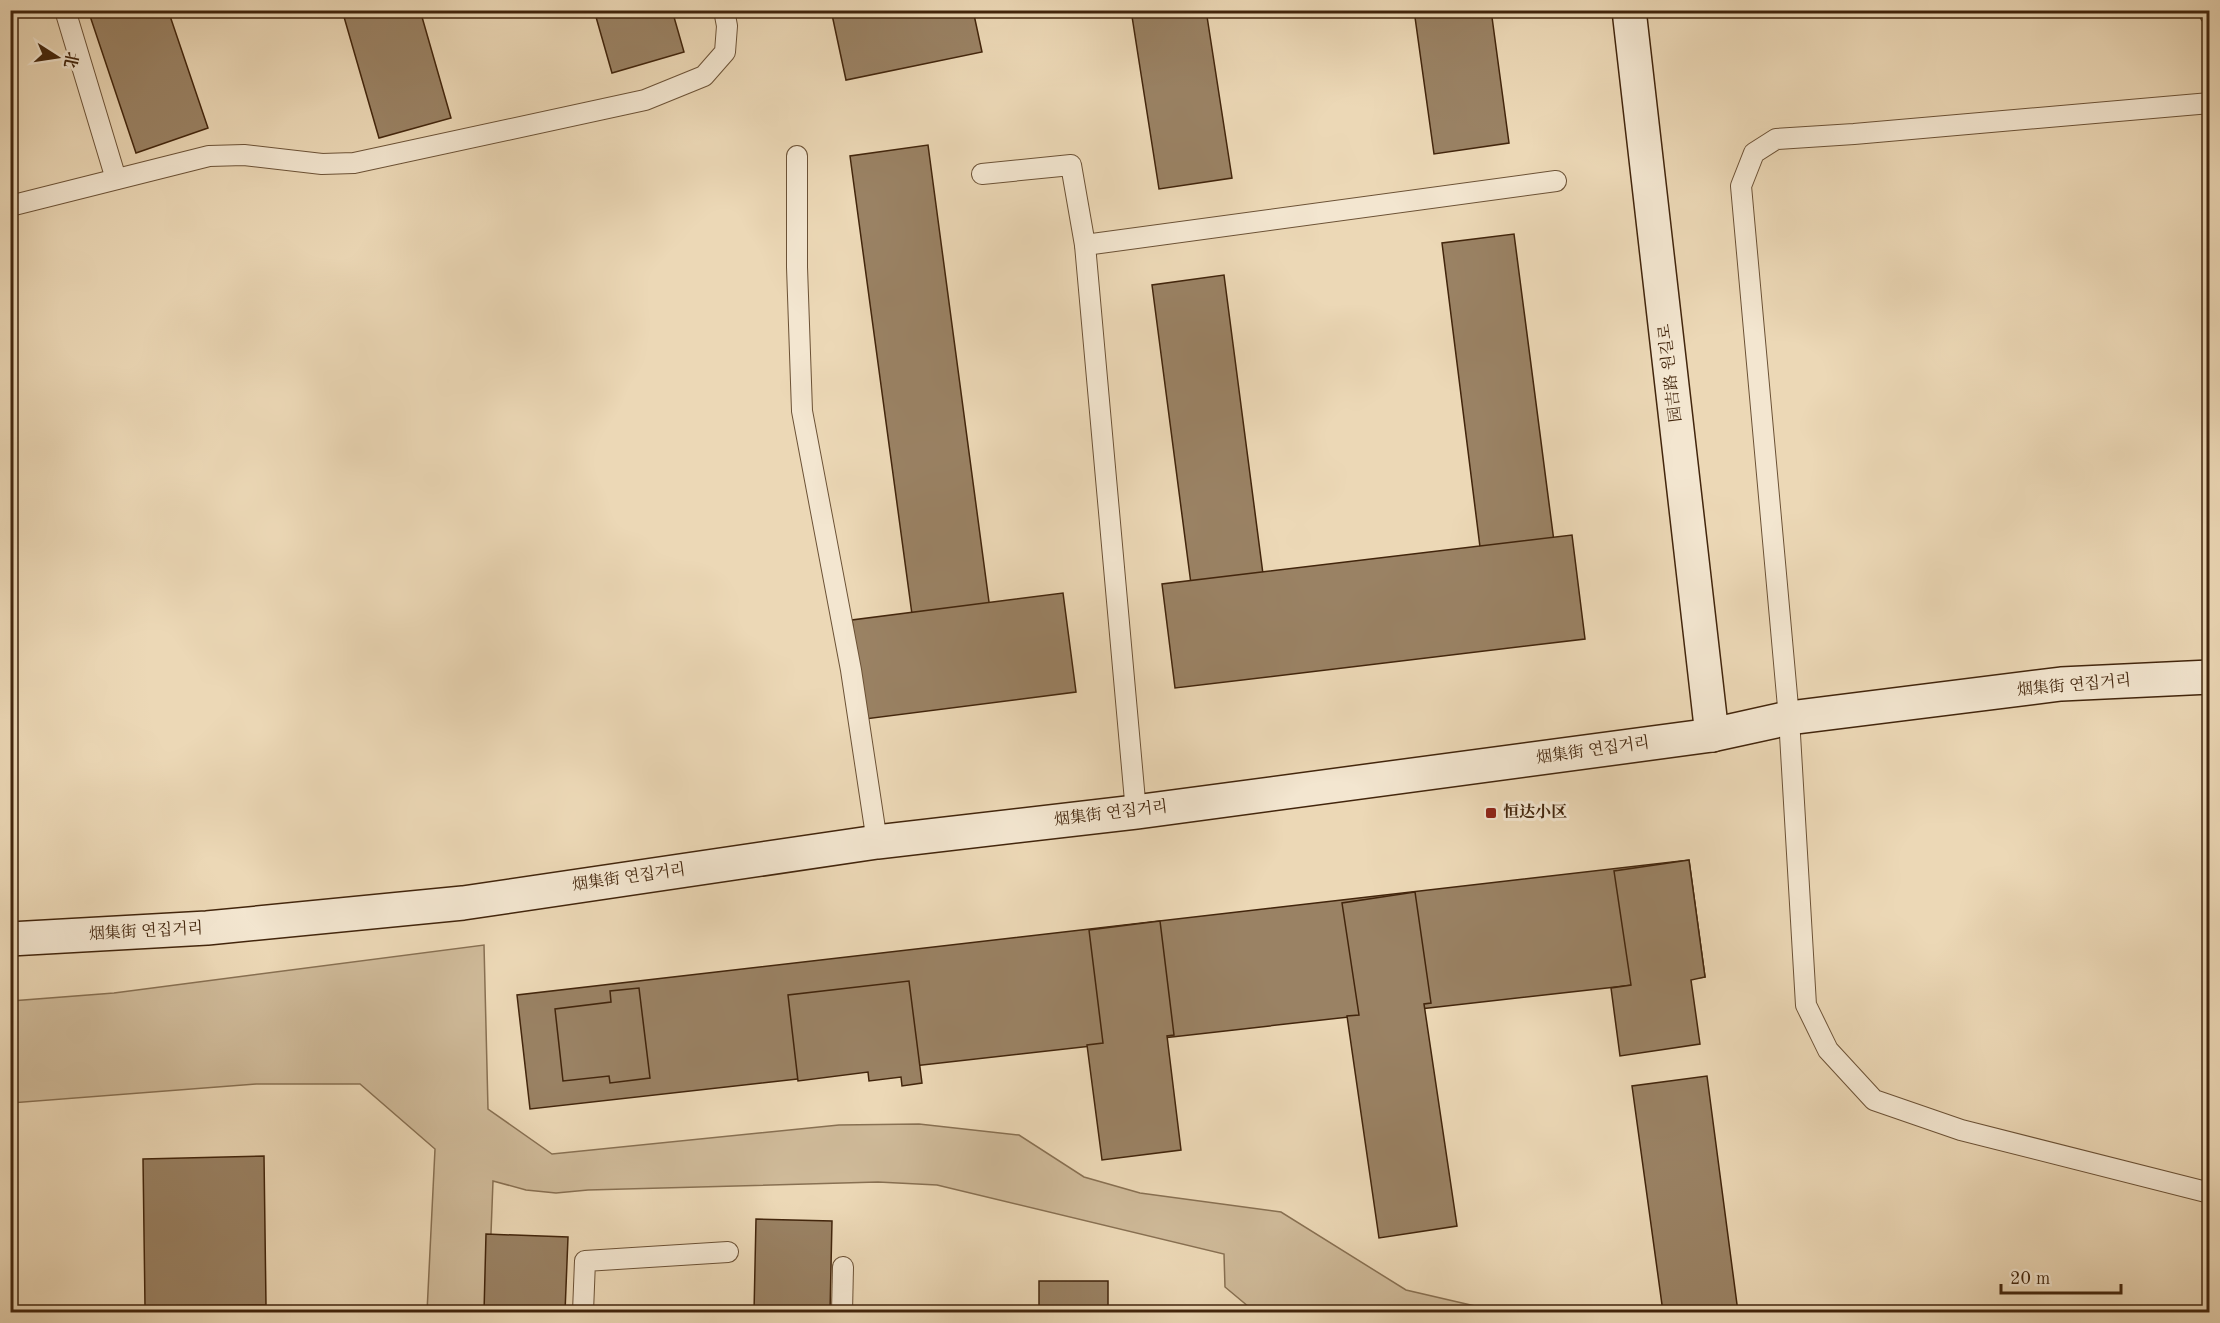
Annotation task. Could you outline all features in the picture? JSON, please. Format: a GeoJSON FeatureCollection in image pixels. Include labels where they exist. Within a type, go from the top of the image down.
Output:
{"type":"FeatureCollection","features":[{"type":"Feature","properties":{"kind":"main road","name":"园吉路 원길로"},"geometry":{"type":"LineString","coordinates":[[1629,10],[1713,735]]}},
{"type":"Feature","properties":{"kind":"main road","name":"烟集街 연집거리"},"geometry":{"type":"LineString","coordinates":[[10,939],[207,928],[463,903],[877,842],[1136,812],[1713,735],[1789,718],[2061,684],[2210,677]]}},
{"type":"Feature","properties":{"kind":"lane"},"geometry":{"type":"LineString","coordinates":[[65,10],[116,179]]}},
{"type":"Feature","properties":{"kind":"lane"},"geometry":{"type":"LineString","coordinates":[[10,206],[209,156],[243,155],[322,164],[354,163],[645,100],[704,76],[725,52],[727,26],[724,10]]}},
{"type":"Feature","properties":{"kind":"lane"},"geometry":{"type":"LineString","coordinates":[[2210,103],[1776,139],[1754,153],[1741,186],[1789,718],[1806,1005],[1828,1050],[1874,1100],[1961,1130],[2210,1193]]}},
{"type":"Feature","properties":{"kind":"lane"},"geometry":{"type":"LineString","coordinates":[[796,156],[802,411],[851,670],[877,842]]}},
{"type":"Feature","properties":{"kind":"lane"},"geometry":{"type":"LineString","coordinates":[[982,174],[1071,165],[1085,245],[1136,812]]}},
{"type":"Feature","properties":{"kind":"lane"},"geometry":{"type":"LineString","coordinates":[[1085,245],[1556,181]]}},
{"type":"Feature","properties":{"kind":"lane"},"geometry":{"type":"LineString","coordinates":[[583,1312],[585,1261],[728,1252]]}},
{"type":"Feature","properties":{"kind":"lane"},"geometry":{"type":"LineString","coordinates":[[842,1312],[843,1267]]}},
{"type":"Feature","properties":{"kind":"shaded area"},"geometry":{"type":"Polygon","coordinates":[[[484,945],[488,1109],[552,1154],[839,1125],[919,1124],[1019,1135],[1084,1177],[1140,1193],[1281,1212],[1406,1290],[1501,1312],[1255,1312],[1225,1287],[1224,1254],[937,1185],[878,1182],[588,1190],[556,1193],[526,1190],[493,1181],[488,1312],[427,1312],[435,1149],[360,1084],[256,1084],[11,1103],[11,1001],[114,993],[484,945]]]}},
{"type":"Feature","properties":{"kind":"building"},"geometry":{"type":"Polygon","coordinates":[[[88,10],[168,10],[208,128],[136,153],[88,10]]]}},
{"type":"Feature","properties":{"kind":"building"},"geometry":{"type":"Polygon","coordinates":[[[342,10],[420,10],[451,118],[379,138],[342,10]]]}},
{"type":"Feature","properties":{"kind":"building"},"geometry":{"type":"Polygon","coordinates":[[[594,10],[672,10],[684,52],[612,73],[594,10]]]}},
{"type":"Feature","properties":{"kind":"building"},"geometry":{"type":"Polygon","coordinates":[[[831,10],[973,10],[982,52],[846,80],[831,10]]]}},
{"type":"Feature","properties":{"kind":"building"},"geometry":{"type":"Polygon","coordinates":[[[1131,10],[1206,10],[1232,178],[1159,189],[1131,10]]]}},
{"type":"Feature","properties":{"kind":"building"},"geometry":{"type":"Polygon","coordinates":[[[1414,10],[1491,10],[1509,143],[1434,154],[1414,10]]]}},
{"type":"Feature","properties":{"kind":"building"},"geometry":{"type":"Polygon","coordinates":[[[928,145],[1001,692],[924,703],[850,156],[928,145]]]}},
{"type":"Feature","properties":{"kind":"building"},"geometry":{"type":"Polygon","coordinates":[[[1514,234],[1565,626],[1491,635],[1442,243],[1514,234]]]}},
{"type":"Feature","properties":{"kind":"building"},"geometry":{"type":"Polygon","coordinates":[[[1224,275],[1275,666],[1203,676],[1152,285],[1224,275]]]}},
{"type":"Feature","properties":{"kind":"building"},"geometry":{"type":"Polygon","coordinates":[[[1572,535],[1585,639],[1175,688],[1162,584],[1572,535]]]}},
{"type":"Feature","properties":{"kind":"building"},"geometry":{"type":"Polygon","coordinates":[[[1063,593],[1076,692],[865,719],[852,620],[1063,593]]]}},
{"type":"Feature","properties":{"kind":"building"},"geometry":{"type":"Polygon","coordinates":[[[1689,860],[1705,977],[530,1109],[517,995],[1689,860]]]}},
{"type":"Feature","properties":{"kind":"building"},"geometry":{"type":"Polygon","coordinates":[[[1689,860],[1705,977],[1691,980],[1700,1044],[1620,1056],[1611,988],[1631,985],[1614,871],[1689,860]]]}},
{"type":"Feature","properties":{"kind":"building"},"geometry":{"type":"Polygon","coordinates":[[[1415,892],[1431,1003],[1424,1004],[1457,1226],[1379,1238],[1347,1016],[1359,1015],[1342,903],[1415,892]]]}},
{"type":"Feature","properties":{"kind":"building"},"geometry":{"type":"Polygon","coordinates":[[[1160,921],[1174,1035],[1167,1036],[1181,1150],[1102,1160],[1087,1045],[1103,1043],[1089,930],[1160,921]]]}},
{"type":"Feature","properties":{"kind":"building"},"geometry":{"type":"Polygon","coordinates":[[[909,981],[922,1083],[902,1086],[901,1077],[869,1081],[868,1072],[798,1081],[788,995],[909,981]]]}},
{"type":"Feature","properties":{"kind":"building"},"geometry":{"type":"Polygon","coordinates":[[[639,988],[650,1078],[610,1083],[609,1076],[563,1081],[555,1009],[611,1002],[610,991],[639,988]]]}},
{"type":"Feature","properties":{"kind":"building"},"geometry":{"type":"Polygon","coordinates":[[[1707,1076],[1738,1312],[1663,1312],[1632,1086],[1707,1076]]]}},
{"type":"Feature","properties":{"kind":"building"},"geometry":{"type":"Polygon","coordinates":[[[264,1156],[266,1305],[145,1306],[143,1159],[264,1156]]]}},
{"type":"Feature","properties":{"kind":"building"},"geometry":{"type":"Polygon","coordinates":[[[756,1219],[832,1221],[830,1312],[754,1312],[756,1219]]]}},
{"type":"Feature","properties":{"kind":"building"},"geometry":{"type":"Polygon","coordinates":[[[486,1234],[568,1237],[565,1312],[484,1312],[486,1234]]]}},
{"type":"Feature","properties":{"kind":"building"},"geometry":{"type":"Polygon","coordinates":[[[1039,1281],[1108,1281],[1108,1312],[1039,1312],[1039,1281]]]}},
{"type":"Feature","properties":{"kind":"place","name":"恒达小区"},"geometry":{"type":"Point","coordinates":[1491,813]}}]}
